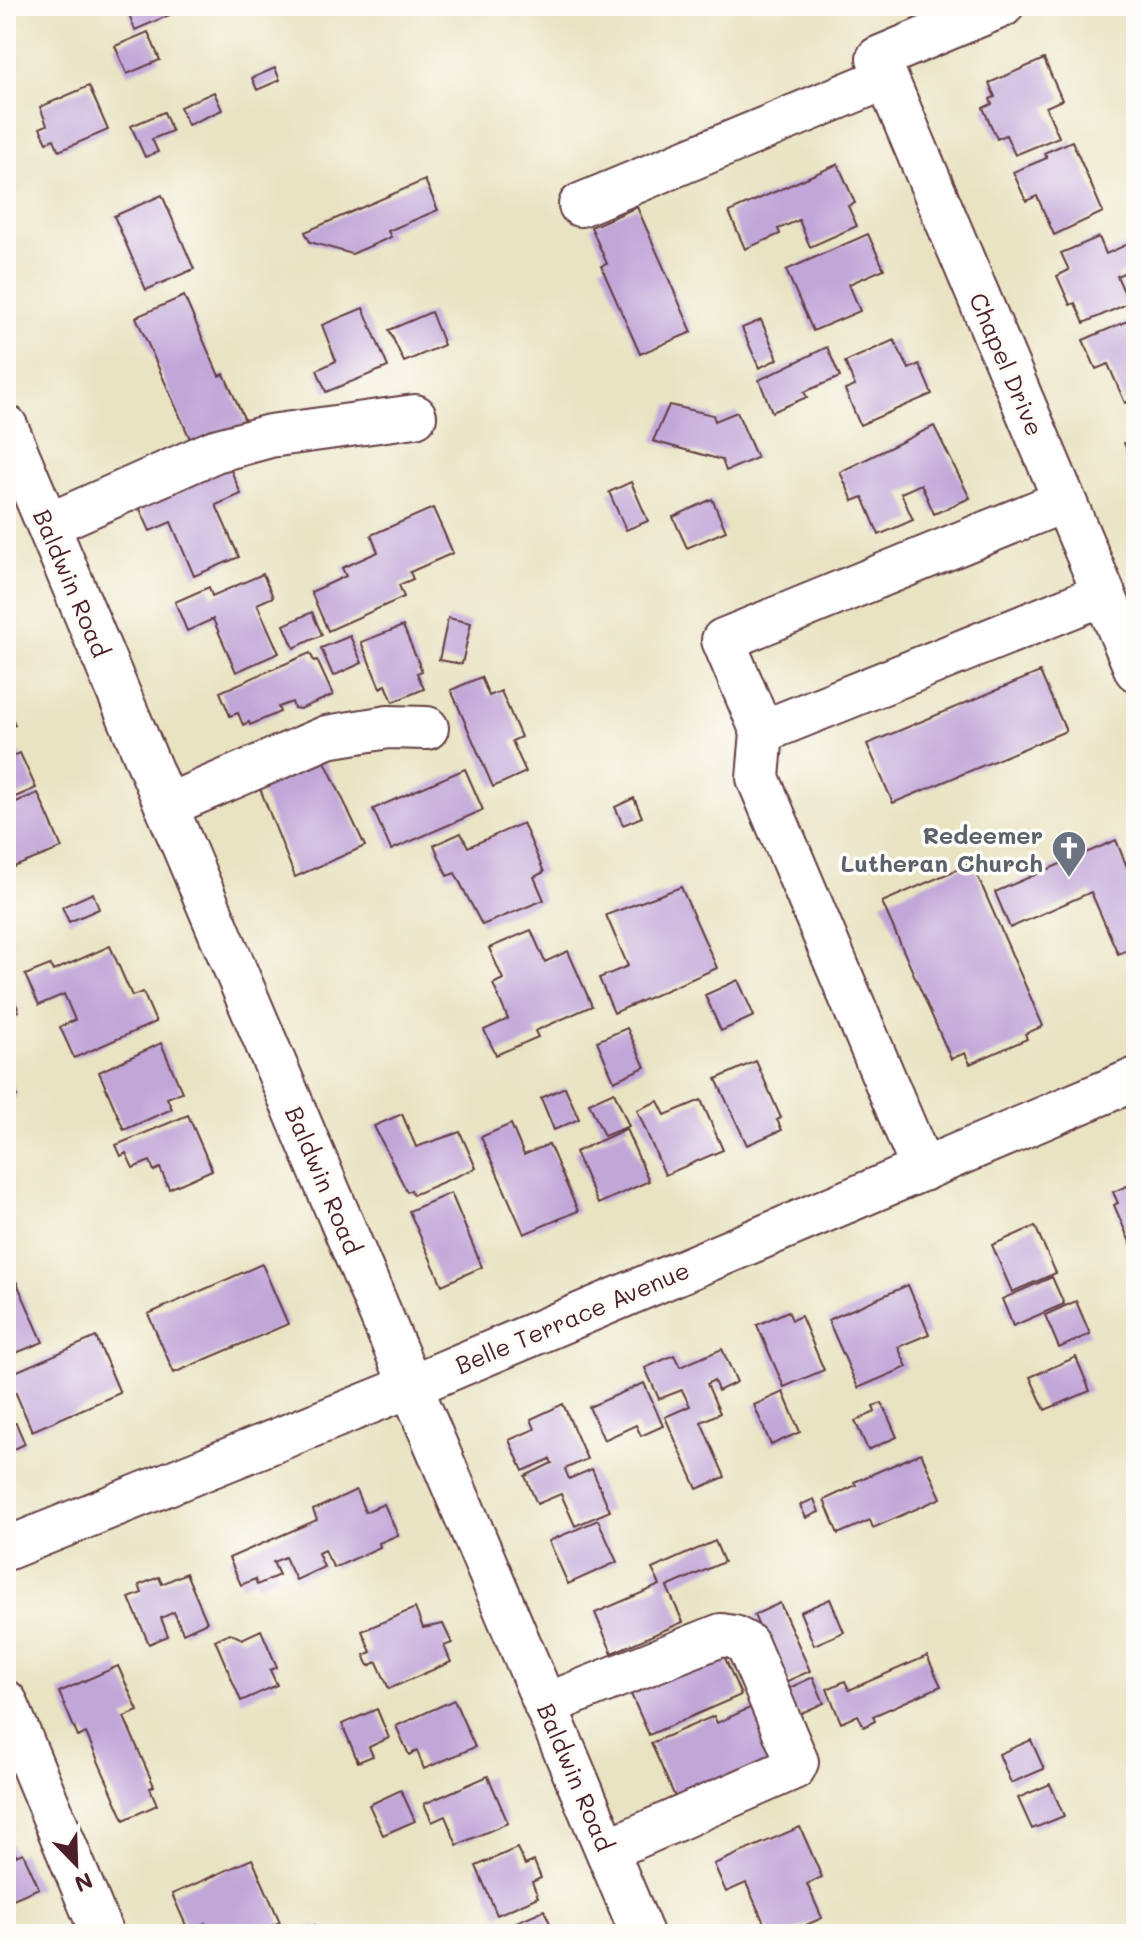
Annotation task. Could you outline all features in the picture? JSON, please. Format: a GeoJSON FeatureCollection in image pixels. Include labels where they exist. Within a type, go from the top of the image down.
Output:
{"type":"FeatureCollection","features":[{"type":"Feature","properties":{"kind":"street"},"geometry":{"type":"LineString","coordinates":[[580,205],[882,68],[1002,6]]}},
{"type":"Feature","properties":{"kind":"street","name":"Chapel Drive"},"geometry":{"type":"LineString","coordinates":[[882,68],[1136,670]]}},
{"type":"Feature","properties":{"kind":"street"},"geometry":{"type":"LineString","coordinates":[[48,525],[215,451],[270,436],[415,416]]}},
{"type":"Feature","properties":{"kind":"street","name":"Baldwin Road"},"geometry":{"type":"LineString","coordinates":[[6,426],[642,1934]]}},
{"type":"Feature","properties":{"kind":"street"},"geometry":{"type":"LineString","coordinates":[[923,1170],[758,778],[762,732],[723,640],[1064,501]]}},
{"type":"Feature","properties":{"kind":"street"},"geometry":{"type":"LineString","coordinates":[[762,732],[1104,594]]}},
{"type":"Feature","properties":{"kind":"street"},"geometry":{"type":"LineString","coordinates":[[166,806],[327,737],[388,727],[427,728]]}},
{"type":"Feature","properties":{"kind":"street","name":"Belle Terrace Avenue"},"geometry":{"type":"LineString","coordinates":[[6,1549],[411,1386],[1136,1079]]}},
{"type":"Feature","properties":{"kind":"street"},"geometry":{"type":"LineString","coordinates":[[545,1705],[721,1635],[743,1640],[753,1659],[797,1762],[794,1768],[607,1850]]}},
{"type":"Feature","properties":{"kind":"street"},"geometry":{"type":"LineString","coordinates":[[6,1702],[102,1934]]}},
{"type":"Feature","properties":{"kind":"building"},"geometry":{"type":"Polygon","coordinates":[[[126,6],[171,6],[174,13],[135,30],[126,6]]]}},
{"type":"Feature","properties":{"kind":"building"},"geometry":{"type":"Polygon","coordinates":[[[148,32],[160,60],[127,74],[115,46],[148,32]]]}},
{"type":"Feature","properties":{"kind":"building"},"geometry":{"type":"Polygon","coordinates":[[[1044,59],[1062,100],[1046,107],[1059,137],[1015,155],[1006,135],[997,139],[983,108],[992,104],[990,99],[995,97],[989,83],[1044,59]]]}},
{"type":"Feature","properties":{"kind":"building"},"geometry":{"type":"Polygon","coordinates":[[[275,68],[280,80],[257,90],[252,78],[275,68]]]}},
{"type":"Feature","properties":{"kind":"building"},"geometry":{"type":"Polygon","coordinates":[[[89,86],[108,130],[59,151],[54,139],[47,142],[40,128],[47,125],[40,107],[89,86]]]}},
{"type":"Feature","properties":{"kind":"building"},"geometry":{"type":"Polygon","coordinates":[[[214,92],[222,110],[188,125],[180,107],[214,92]]]}},
{"type":"Feature","properties":{"kind":"building"},"geometry":{"type":"Polygon","coordinates":[[[164,112],[172,131],[152,139],[158,152],[145,157],[131,126],[164,112]]]}},
{"type":"Feature","properties":{"kind":"building"},"geometry":{"type":"Polygon","coordinates":[[[1072,141],[1103,212],[1054,235],[1037,196],[1026,201],[1013,172],[1047,158],[1044,153],[1072,141]]]}},
{"type":"Feature","properties":{"kind":"building"},"geometry":{"type":"Polygon","coordinates":[[[838,164],[855,203],[848,206],[857,226],[810,247],[799,220],[778,229],[780,234],[745,249],[729,212],[838,164]]]}},
{"type":"Feature","properties":{"kind":"building"},"geometry":{"type":"Polygon","coordinates":[[[425,180],[438,210],[388,231],[391,237],[352,254],[310,242],[305,232],[425,180]]]}},
{"type":"Feature","properties":{"kind":"building"},"geometry":{"type":"Polygon","coordinates":[[[162,195],[194,269],[146,290],[114,216],[162,195]]]}},
{"type":"Feature","properties":{"kind":"building"},"geometry":{"type":"Polygon","coordinates":[[[637,207],[692,332],[640,354],[601,266],[607,264],[591,227],[637,207]]]}},
{"type":"Feature","properties":{"kind":"building"},"geometry":{"type":"Polygon","coordinates":[[[868,234],[884,269],[849,284],[860,311],[813,331],[786,270],[868,234]]]}},
{"type":"Feature","properties":{"kind":"building"},"geometry":{"type":"Polygon","coordinates":[[[1099,237],[1106,254],[1128,244],[1136,267],[1117,276],[1129,303],[1084,323],[1075,303],[1070,305],[1057,276],[1069,270],[1061,253],[1099,237]]]}},
{"type":"Feature","properties":{"kind":"building"},"geometry":{"type":"Polygon","coordinates":[[[184,296],[219,376],[224,374],[247,425],[194,448],[136,317],[184,296]]]}},
{"type":"Feature","properties":{"kind":"building"},"geometry":{"type":"Polygon","coordinates":[[[363,308],[388,367],[326,392],[317,370],[336,361],[322,325],[363,308]]]}},
{"type":"Feature","properties":{"kind":"building"},"geometry":{"type":"Polygon","coordinates":[[[431,312],[444,345],[404,362],[389,330],[431,312]]]}},
{"type":"Feature","properties":{"kind":"building"},"geometry":{"type":"Polygon","coordinates":[[[1134,318],[1136,398],[1125,403],[1108,364],[1096,369],[1083,340],[1134,318]]]}},
{"type":"Feature","properties":{"kind":"building"},"geometry":{"type":"Polygon","coordinates":[[[761,320],[778,359],[759,368],[742,328],[761,320]]]}},
{"type":"Feature","properties":{"kind":"building"},"geometry":{"type":"Polygon","coordinates":[[[894,340],[909,369],[919,364],[932,394],[860,425],[845,390],[855,386],[845,362],[894,340]]]}},
{"type":"Feature","properties":{"kind":"building"},"geometry":{"type":"Polygon","coordinates":[[[827,347],[840,377],[804,392],[807,397],[772,412],[759,380],[827,347]]]}},
{"type":"Feature","properties":{"kind":"building"},"geometry":{"type":"Polygon","coordinates":[[[669,405],[713,415],[715,421],[737,412],[757,458],[726,471],[722,460],[653,441],[669,405]]]}},
{"type":"Feature","properties":{"kind":"building"},"geometry":{"type":"Polygon","coordinates":[[[934,426],[970,498],[934,514],[921,484],[901,493],[913,520],[879,535],[863,497],[853,501],[840,472],[934,426]]]}},
{"type":"Feature","properties":{"kind":"building"},"geometry":{"type":"Polygon","coordinates":[[[1136,437],[1136,471],[1124,443],[1136,437]]]}},
{"type":"Feature","properties":{"kind":"building"},"geometry":{"type":"Polygon","coordinates":[[[225,456],[241,494],[216,505],[239,557],[194,576],[171,522],[150,531],[134,496],[164,483],[169,494],[194,484],[189,472],[225,456]]]}},
{"type":"Feature","properties":{"kind":"building"},"geometry":{"type":"Polygon","coordinates":[[[631,482],[648,521],[626,530],[609,492],[631,482]]]}},
{"type":"Feature","properties":{"kind":"building"},"geometry":{"type":"Polygon","coordinates":[[[712,499],[726,531],[687,548],[673,517],[712,499]]]}},
{"type":"Feature","properties":{"kind":"building"},"geometry":{"type":"Polygon","coordinates":[[[433,508],[453,553],[410,572],[413,579],[399,585],[404,597],[328,631],[311,592],[346,576],[342,568],[378,552],[371,535],[433,508]]]}},
{"type":"Feature","properties":{"kind":"building"},"geometry":{"type":"Polygon","coordinates":[[[263,574],[273,597],[257,604],[279,653],[236,672],[213,619],[187,631],[175,602],[209,587],[212,596],[263,574]]]}},
{"type":"Feature","properties":{"kind":"building"},"geometry":{"type":"Polygon","coordinates":[[[312,612],[322,635],[294,648],[284,625],[312,612]]]}},
{"type":"Feature","properties":{"kind":"building"},"geometry":{"type":"Polygon","coordinates":[[[448,618],[471,623],[462,664],[439,660],[448,618]]]}},
{"type":"Feature","properties":{"kind":"building"},"geometry":{"type":"Polygon","coordinates":[[[403,626],[422,671],[417,673],[424,689],[393,702],[386,685],[380,688],[361,642],[403,626]]]}},
{"type":"Feature","properties":{"kind":"building"},"geometry":{"type":"Polygon","coordinates":[[[350,636],[362,663],[333,676],[321,648],[350,636]]]}},
{"type":"Feature","properties":{"kind":"building"},"geometry":{"type":"Polygon","coordinates":[[[310,653],[314,661],[317,660],[333,695],[300,709],[294,708],[292,702],[278,707],[280,712],[250,725],[249,722],[243,725],[238,713],[230,716],[220,692],[310,653]]]}},
{"type":"Feature","properties":{"kind":"building"},"geometry":{"type":"Polygon","coordinates":[[[1040,672],[1066,731],[893,803],[867,744],[1040,672]]]}},
{"type":"Feature","properties":{"kind":"building"},"geometry":{"type":"Polygon","coordinates":[[[481,677],[489,696],[501,691],[521,737],[512,741],[526,772],[493,787],[451,690],[481,677]]]}},
{"type":"Feature","properties":{"kind":"building"},"geometry":{"type":"Polygon","coordinates":[[[6,703],[15,725],[6,729],[6,703]]]}},
{"type":"Feature","properties":{"kind":"building"},"geometry":{"type":"Polygon","coordinates":[[[20,753],[36,788],[6,801],[6,759],[20,753]]]}},
{"type":"Feature","properties":{"kind":"building"},"geometry":{"type":"Polygon","coordinates":[[[321,753],[365,846],[295,877],[259,786],[321,753]]]}},
{"type":"Feature","properties":{"kind":"building"},"geometry":{"type":"Polygon","coordinates":[[[465,769],[483,810],[391,850],[373,809],[465,769]]]}},
{"type":"Feature","properties":{"kind":"building"},"geometry":{"type":"Polygon","coordinates":[[[38,793],[62,848],[6,870],[6,806],[38,793]]]}},
{"type":"Feature","properties":{"kind":"building"},"geometry":{"type":"Polygon","coordinates":[[[634,798],[642,817],[623,825],[615,807],[634,798]]]}},
{"type":"Feature","properties":{"kind":"building"},"geometry":{"type":"Polygon","coordinates":[[[523,823],[544,872],[534,877],[544,900],[482,925],[455,873],[447,876],[434,845],[461,833],[468,847],[523,823]]]}},
{"type":"Feature","properties":{"kind":"building"},"geometry":{"type":"Polygon","coordinates":[[[1116,840],[1136,889],[1136,947],[1118,954],[1091,892],[1010,928],[995,892],[1116,840]]]}},
{"type":"Feature","properties":{"kind":"building"},"geometry":{"type":"Polygon","coordinates":[[[972,863],[1043,1026],[1025,1034],[1027,1039],[970,1064],[965,1053],[951,1059],[882,902],[972,863]]]}},
{"type":"Feature","properties":{"kind":"building"},"geometry":{"type":"Polygon","coordinates":[[[681,887],[717,968],[614,1013],[599,978],[628,966],[606,915],[681,887]]]}},
{"type":"Feature","properties":{"kind":"building"},"geometry":{"type":"Polygon","coordinates":[[[93,893],[99,909],[69,922],[62,907],[93,893]]]}},
{"type":"Feature","properties":{"kind":"building"},"geometry":{"type":"Polygon","coordinates":[[[531,930],[545,962],[568,951],[592,1006],[535,1031],[538,1037],[496,1055],[484,1030],[508,1019],[493,984],[503,979],[489,948],[531,930]]]}},
{"type":"Feature","properties":{"kind":"building"},"geometry":{"type":"Polygon","coordinates":[[[110,946],[132,996],[143,992],[156,1022],[74,1058],[60,1027],[75,1020],[64,994],[39,1005],[25,975],[50,965],[53,971],[110,946]]]}},
{"type":"Feature","properties":{"kind":"building"},"geometry":{"type":"Polygon","coordinates":[[[738,980],[754,1016],[721,1031],[705,995],[738,980]]]}},
{"type":"Feature","properties":{"kind":"building"},"geometry":{"type":"Polygon","coordinates":[[[6,982],[19,1011],[6,1016],[6,982]]]}},
{"type":"Feature","properties":{"kind":"building"},"geometry":{"type":"Polygon","coordinates":[[[627,1028],[645,1067],[614,1081],[597,1041],[627,1028]]]}},
{"type":"Feature","properties":{"kind":"building"},"geometry":{"type":"Polygon","coordinates":[[[161,1043],[182,1092],[167,1098],[172,1109],[124,1130],[99,1072],[161,1043]]]}},
{"type":"Feature","properties":{"kind":"building"},"geometry":{"type":"Polygon","coordinates":[[[756,1061],[781,1118],[777,1120],[782,1130],[747,1145],[716,1079],[756,1061]]]}},
{"type":"Feature","properties":{"kind":"building"},"geometry":{"type":"Polygon","coordinates":[[[6,1071],[17,1096],[6,1102],[6,1071]]]}},
{"type":"Feature","properties":{"kind":"building"},"geometry":{"type":"Polygon","coordinates":[[[565,1087],[579,1119],[554,1130],[541,1098],[565,1087]]]}},
{"type":"Feature","properties":{"kind":"building"},"geometry":{"type":"Polygon","coordinates":[[[614,1092],[629,1126],[604,1136],[589,1103],[614,1092]]]}},
{"type":"Feature","properties":{"kind":"building"},"geometry":{"type":"Polygon","coordinates":[[[701,1100],[723,1150],[665,1175],[637,1110],[658,1101],[665,1115],[701,1100]]]}},
{"type":"Feature","properties":{"kind":"building"},"geometry":{"type":"Polygon","coordinates":[[[402,1114],[416,1147],[460,1132],[476,1168],[413,1195],[411,1190],[407,1192],[374,1126],[402,1114]]]}},
{"type":"Feature","properties":{"kind":"building"},"geometry":{"type":"Polygon","coordinates":[[[188,1115],[212,1170],[169,1189],[160,1168],[154,1171],[150,1161],[133,1168],[126,1153],[121,1156],[116,1145],[188,1115]]]}},
{"type":"Feature","properties":{"kind":"building"},"geometry":{"type":"Polygon","coordinates":[[[511,1124],[524,1155],[549,1144],[578,1211],[524,1234],[481,1137],[511,1124]]]}},
{"type":"Feature","properties":{"kind":"building"},"geometry":{"type":"Polygon","coordinates":[[[626,1129],[649,1181],[598,1204],[575,1152],[626,1129]]]}},
{"type":"Feature","properties":{"kind":"building"},"geometry":{"type":"Polygon","coordinates":[[[1136,1182],[1136,1256],[1114,1205],[1118,1203],[1113,1192],[1136,1182]]]}},
{"type":"Feature","properties":{"kind":"building"},"geometry":{"type":"Polygon","coordinates":[[[451,1193],[482,1267],[442,1285],[409,1211],[451,1193]]]}},
{"type":"Feature","properties":{"kind":"building"},"geometry":{"type":"Polygon","coordinates":[[[1035,1226],[1056,1273],[1012,1292],[992,1245],[1035,1226]]]}},
{"type":"Feature","properties":{"kind":"building"},"geometry":{"type":"Polygon","coordinates":[[[262,1264],[288,1324],[174,1373],[148,1314],[262,1264]]]}},
{"type":"Feature","properties":{"kind":"building"},"geometry":{"type":"Polygon","coordinates":[[[1052,1277],[1064,1304],[1013,1326],[1002,1299],[1052,1277]]]}},
{"type":"Feature","properties":{"kind":"building"},"geometry":{"type":"Polygon","coordinates":[[[16,1281],[43,1342],[6,1357],[6,1286],[16,1281]]]}},
{"type":"Feature","properties":{"kind":"building"},"geometry":{"type":"Polygon","coordinates":[[[908,1285],[929,1334],[898,1347],[907,1367],[858,1388],[828,1320],[908,1285]]]}},
{"type":"Feature","properties":{"kind":"building"},"geometry":{"type":"Polygon","coordinates":[[[1076,1301],[1090,1334],[1059,1348],[1045,1315],[1076,1301]]]}},
{"type":"Feature","properties":{"kind":"building"},"geometry":{"type":"Polygon","coordinates":[[[788,1311],[792,1320],[801,1316],[824,1370],[784,1387],[757,1325],[788,1311]]]}},
{"type":"Feature","properties":{"kind":"building"},"geometry":{"type":"Polygon","coordinates":[[[96,1337],[120,1393],[32,1431],[8,1375],[96,1337]]]}},
{"type":"Feature","properties":{"kind":"building"},"geometry":{"type":"Polygon","coordinates":[[[722,1349],[737,1382],[718,1391],[714,1380],[707,1384],[720,1413],[701,1422],[725,1477],[697,1489],[665,1417],[690,1406],[682,1390],[659,1399],[645,1368],[674,1355],[680,1367],[722,1349]]]}},
{"type":"Feature","properties":{"kind":"building"},"geometry":{"type":"Polygon","coordinates":[[[1076,1357],[1090,1391],[1045,1410],[1030,1377],[1076,1357]]]}},
{"type":"Feature","properties":{"kind":"building"},"geometry":{"type":"Polygon","coordinates":[[[644,1383],[663,1426],[641,1436],[636,1425],[604,1440],[589,1407],[644,1383]]]}},
{"type":"Feature","properties":{"kind":"building"},"geometry":{"type":"Polygon","coordinates":[[[783,1392],[800,1432],[771,1445],[754,1405],[783,1392]]]}},
{"type":"Feature","properties":{"kind":"building"},"geometry":{"type":"Polygon","coordinates":[[[882,1403],[897,1437],[868,1450],[855,1421],[875,1412],[873,1406],[882,1403]]]}},
{"type":"Feature","properties":{"kind":"building"},"geometry":{"type":"Polygon","coordinates":[[[563,1404],[587,1459],[565,1469],[569,1479],[592,1469],[610,1511],[575,1526],[561,1494],[537,1504],[525,1476],[552,1463],[550,1459],[523,1471],[509,1440],[535,1429],[531,1419],[563,1404]]]}},
{"type":"Feature","properties":{"kind":"building"},"geometry":{"type":"Polygon","coordinates":[[[16,1423],[25,1444],[6,1453],[6,1427],[16,1423]]]}},
{"type":"Feature","properties":{"kind":"building"},"geometry":{"type":"Polygon","coordinates":[[[921,1453],[941,1498],[873,1528],[870,1520],[838,1534],[824,1500],[856,1485],[854,1482],[921,1453]]]}},
{"type":"Feature","properties":{"kind":"building"},"geometry":{"type":"Polygon","coordinates":[[[356,1490],[365,1512],[384,1504],[398,1535],[379,1543],[380,1547],[334,1568],[324,1550],[318,1553],[324,1567],[296,1580],[285,1557],[273,1562],[279,1575],[257,1585],[255,1579],[241,1585],[229,1558],[317,1520],[313,1510],[356,1490]]]}},
{"type":"Feature","properties":{"kind":"building"},"geometry":{"type":"Polygon","coordinates":[[[814,1499],[819,1512],[806,1518],[800,1505],[814,1499]]]}},
{"type":"Feature","properties":{"kind":"building"},"geometry":{"type":"Polygon","coordinates":[[[598,1520],[617,1562],[568,1584],[549,1541],[598,1520]]]}},
{"type":"Feature","properties":{"kind":"building"},"geometry":{"type":"Polygon","coordinates":[[[715,1541],[724,1562],[667,1587],[683,1622],[612,1653],[595,1613],[660,1585],[652,1569],[715,1541]]]}},
{"type":"Feature","properties":{"kind":"building"},"geometry":{"type":"Polygon","coordinates":[[[186,1573],[207,1622],[183,1633],[174,1612],[161,1618],[168,1636],[149,1644],[129,1598],[142,1593],[139,1585],[159,1577],[162,1584],[186,1573]]]}},
{"type":"Feature","properties":{"kind":"building"},"geometry":{"type":"Polygon","coordinates":[[[830,1599],[844,1632],[814,1645],[800,1612],[830,1599]]]}},
{"type":"Feature","properties":{"kind":"building"},"geometry":{"type":"Polygon","coordinates":[[[780,1603],[810,1671],[783,1683],[754,1615],[780,1603]]]}},
{"type":"Feature","properties":{"kind":"building"},"geometry":{"type":"Polygon","coordinates":[[[415,1608],[423,1628],[443,1624],[452,1643],[444,1646],[451,1662],[389,1689],[377,1662],[369,1666],[364,1655],[371,1652],[362,1631],[415,1608]]]}},
{"type":"Feature","properties":{"kind":"building"},"geometry":{"type":"Polygon","coordinates":[[[261,1630],[277,1667],[270,1670],[277,1685],[241,1701],[215,1640],[230,1633],[242,1639],[261,1630]]]}},
{"type":"Feature","properties":{"kind":"building"},"geometry":{"type":"Polygon","coordinates":[[[718,1642],[741,1695],[649,1735],[626,1683],[718,1642]]]}},
{"type":"Feature","properties":{"kind":"building"},"geometry":{"type":"Polygon","coordinates":[[[927,1656],[941,1686],[873,1716],[875,1721],[864,1727],[858,1715],[841,1723],[827,1689],[845,1681],[849,1690],[927,1656]]]}},
{"type":"Feature","properties":{"kind":"building"},"geometry":{"type":"Polygon","coordinates":[[[118,1666],[138,1711],[124,1717],[154,1786],[150,1788],[157,1805],[124,1820],[86,1733],[78,1737],[59,1692],[118,1666]]]}},
{"type":"Feature","properties":{"kind":"building"},"geometry":{"type":"Polygon","coordinates":[[[813,1677],[824,1703],[797,1715],[785,1690],[813,1677]]]}},
{"type":"Feature","properties":{"kind":"building"},"geometry":{"type":"Polygon","coordinates":[[[454,1700],[475,1747],[424,1769],[417,1751],[409,1755],[396,1726],[454,1700]]]}},
{"type":"Feature","properties":{"kind":"building"},"geometry":{"type":"Polygon","coordinates":[[[754,1706],[778,1762],[675,1797],[651,1743],[714,1716],[717,1723],[754,1706]]]}},
{"type":"Feature","properties":{"kind":"building"},"geometry":{"type":"Polygon","coordinates":[[[377,1709],[389,1738],[369,1747],[373,1756],[358,1762],[342,1724],[377,1709]]]}},
{"type":"Feature","properties":{"kind":"building"},"geometry":{"type":"Polygon","coordinates":[[[1031,1740],[1044,1769],[1011,1783],[999,1754],[1031,1740]]]}},
{"type":"Feature","properties":{"kind":"building"},"geometry":{"type":"Polygon","coordinates":[[[488,1776],[508,1823],[457,1845],[445,1816],[432,1822],[424,1804],[488,1776]]]}},
{"type":"Feature","properties":{"kind":"building"},"geometry":{"type":"Polygon","coordinates":[[[1050,1784],[1064,1816],[1032,1829],[1018,1798],[1050,1784]]]}},
{"type":"Feature","properties":{"kind":"building"},"geometry":{"type":"Polygon","coordinates":[[[401,1790],[415,1821],[383,1835],[369,1805],[401,1790]]]}},
{"type":"Feature","properties":{"kind":"building"},"geometry":{"type":"Polygon","coordinates":[[[800,1827],[822,1877],[807,1884],[822,1918],[786,1934],[769,1934],[746,1883],[726,1892],[714,1864],[800,1827]]]}},
{"type":"Feature","properties":{"kind":"building"},"geometry":{"type":"Polygon","coordinates":[[[6,1832],[16,1856],[23,1853],[39,1888],[6,1902],[6,1832]]]}},
{"type":"Feature","properties":{"kind":"building"},"geometry":{"type":"Polygon","coordinates":[[[517,1848],[525,1865],[534,1861],[541,1878],[532,1882],[538,1897],[497,1915],[476,1866],[517,1848]]]}},
{"type":"Feature","properties":{"kind":"building"},"geometry":{"type":"Polygon","coordinates":[[[252,1859],[280,1922],[252,1934],[210,1934],[205,1923],[188,1930],[172,1894],[252,1859]]]}},
{"type":"Feature","properties":{"kind":"building"},"geometry":{"type":"Polygon","coordinates":[[[544,1910],[555,1934],[489,1934],[544,1910]]]}},
{"type":"Feature","properties":{"kind":"building"},"geometry":{"type":"Polygon","coordinates":[[[315,1925],[319,1934],[294,1934],[315,1925]]]}},
{"type":"Feature","properties":{"kind":"place","name":"Redeemer Lutheran Church"},"geometry":{"type":"Point","coordinates":[1069,879]}}]}
